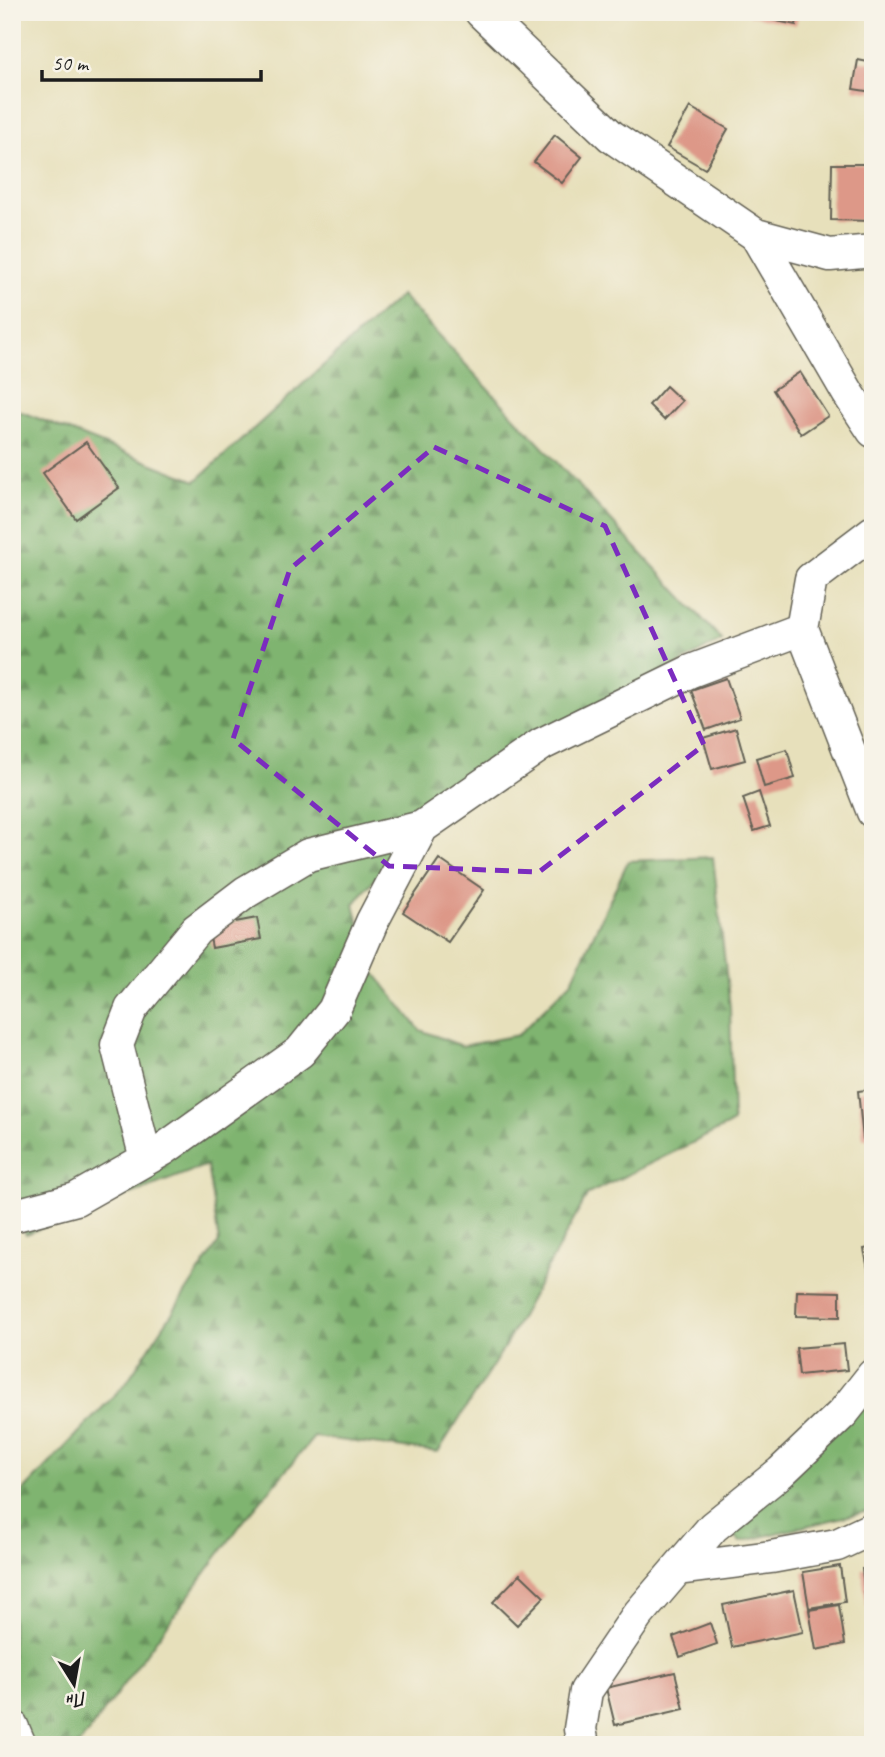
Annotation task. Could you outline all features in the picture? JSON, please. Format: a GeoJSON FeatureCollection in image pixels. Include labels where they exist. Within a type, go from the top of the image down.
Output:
{"type":"FeatureCollection","features":[{"type":"Feature","properties":{"kind":"street"},"geometry":{"type":"LineString","coordinates":[[481,12],[611,136],[756,235],[830,255],[873,251]]}},
{"type":"Feature","properties":{"kind":"street"},"geometry":{"type":"LineString","coordinates":[[756,235],[873,431]]}},
{"type":"Feature","properties":{"kind":"street"},"geometry":{"type":"LineString","coordinates":[[873,532],[811,579],[802,629],[873,811]]}},
{"type":"Feature","properties":{"kind":"street"},"geometry":{"type":"LineString","coordinates":[[146,1159],[117,1045],[131,1009],[196,930],[247,892],[308,855],[422,827],[542,744],[691,671],[802,629]]}},
{"type":"Feature","properties":{"kind":"street"},"geometry":{"type":"LineString","coordinates":[[12,1216],[76,1199],[164,1149],[300,1052],[334,1010],[372,922],[422,827]]}},
{"type":"Feature","properties":{"kind":"street"},"geometry":{"type":"LineString","coordinates":[[583,1745],[580,1729],[586,1691],[637,1616],[713,1527],[781,1472],[843,1413],[873,1375]]}},
{"type":"Feature","properties":{"kind":"street"},"geometry":{"type":"LineString","coordinates":[[678,1569],[771,1557],[836,1545],[873,1528]]}},
{"type":"Feature","properties":{"kind":"street"},"geometry":{"type":"LineString","coordinates":[[12,1726],[20,1745]]}},
{"type":"Feature","properties":{"kind":"highlighted area"},"geometry":{"type":"Polygon","coordinates":[[[434,447],[605,526],[704,745],[539,872],[389,866],[233,739],[290,569],[434,447]]]}},
{"type":"Feature","properties":{"kind":"green space"},"geometry":{"type":"Polygon","coordinates":[[[401,295],[722,640],[443,795],[354,904],[370,967],[420,1030],[462,1046],[518,1035],[572,981],[628,861],[713,857],[730,1008],[733,1123],[588,1194],[502,1351],[438,1452],[314,1437],[242,1523],[79,1745],[12,1745],[12,1503],[126,1383],[219,1242],[207,1165],[26,1234],[12,1216],[12,408],[196,481],[401,295]]]}},
{"type":"Feature","properties":{"kind":"green space"},"geometry":{"type":"Polygon","coordinates":[[[873,1385],[873,1510],[740,1542],[725,1523],[873,1385]]]}},
{"type":"Feature","properties":{"kind":"building"},"geometry":{"type":"Polygon","coordinates":[[[749,12],[799,12],[796,25],[748,15],[749,12]]]}},
{"type":"Feature","properties":{"kind":"building"},"geometry":{"type":"Polygon","coordinates":[[[858,60],[873,63],[873,92],[853,89],[858,60]]]}},
{"type":"Feature","properties":{"kind":"building"},"geometry":{"type":"Polygon","coordinates":[[[690,107],[728,129],[705,169],[667,147],[690,107]]]}},
{"type":"Feature","properties":{"kind":"building"},"geometry":{"type":"Polygon","coordinates":[[[555,135],[582,157],[562,183],[534,162],[555,135]]]}},
{"type":"Feature","properties":{"kind":"building"},"geometry":{"type":"Polygon","coordinates":[[[832,164],[873,164],[873,221],[831,220],[832,164]]]}},
{"type":"Feature","properties":{"kind":"building"},"geometry":{"type":"Polygon","coordinates":[[[800,372],[828,416],[801,434],[773,390],[800,372]]]}},
{"type":"Feature","properties":{"kind":"building"},"geometry":{"type":"Polygon","coordinates":[[[666,386],[682,401],[664,420],[649,405],[666,386]]]}},
{"type":"Feature","properties":{"kind":"building"},"geometry":{"type":"Polygon","coordinates":[[[86,442],[119,488],[76,519],[43,473],[86,442]]]}},
{"type":"Feature","properties":{"kind":"building"},"geometry":{"type":"Polygon","coordinates":[[[726,678],[740,718],[706,730],[691,690],[726,678]]]}},
{"type":"Feature","properties":{"kind":"building"},"geometry":{"type":"Polygon","coordinates":[[[736,728],[745,760],[712,769],[703,738],[736,728]]]}},
{"type":"Feature","properties":{"kind":"building"},"geometry":{"type":"Polygon","coordinates":[[[787,749],[795,778],[764,787],[756,758],[787,749]]]}},
{"type":"Feature","properties":{"kind":"building"},"geometry":{"type":"Polygon","coordinates":[[[759,792],[770,826],[754,831],[743,798],[759,792]]]}},
{"type":"Feature","properties":{"kind":"building"},"geometry":{"type":"Polygon","coordinates":[[[439,859],[484,890],[448,942],[403,912],[439,859]]]}},
{"type":"Feature","properties":{"kind":"building"},"geometry":{"type":"Polygon","coordinates":[[[257,918],[261,939],[212,948],[208,927],[257,918]]]}},
{"type":"Feature","properties":{"kind":"building"},"geometry":{"type":"Polygon","coordinates":[[[873,1089],[873,1138],[863,1139],[858,1091],[873,1089]]]}},
{"type":"Feature","properties":{"kind":"building"},"geometry":{"type":"Polygon","coordinates":[[[873,1247],[873,1268],[868,1269],[864,1249],[873,1247]]]}},
{"type":"Feature","properties":{"kind":"building"},"geometry":{"type":"Polygon","coordinates":[[[797,1291],[840,1292],[840,1317],[796,1316],[797,1291]]]}},
{"type":"Feature","properties":{"kind":"building"},"geometry":{"type":"Polygon","coordinates":[[[844,1344],[847,1370],[799,1375],[796,1348],[844,1344]]]}},
{"type":"Feature","properties":{"kind":"building"},"geometry":{"type":"Polygon","coordinates":[[[840,1566],[845,1602],[809,1608],[803,1572],[840,1566]]]}},
{"type":"Feature","properties":{"kind":"building"},"geometry":{"type":"Polygon","coordinates":[[[873,1568],[873,1606],[866,1606],[862,1569],[873,1568]]]}},
{"type":"Feature","properties":{"kind":"building"},"geometry":{"type":"Polygon","coordinates":[[[520,1574],[544,1597],[517,1625],[493,1602],[520,1574]]]}},
{"type":"Feature","properties":{"kind":"building"},"geometry":{"type":"Polygon","coordinates":[[[794,1590],[803,1632],[732,1647],[723,1605],[794,1590]]]}},
{"type":"Feature","properties":{"kind":"building"},"geometry":{"type":"Polygon","coordinates":[[[839,1605],[845,1644],[816,1650],[809,1610],[839,1605]]]}},
{"type":"Feature","properties":{"kind":"building"},"geometry":{"type":"Polygon","coordinates":[[[710,1623],[717,1644],[680,1657],[673,1637],[710,1623]]]}},
{"type":"Feature","properties":{"kind":"building"},"geometry":{"type":"Polygon","coordinates":[[[675,1672],[684,1709],[615,1725],[606,1688],[675,1672]]]}}]}
